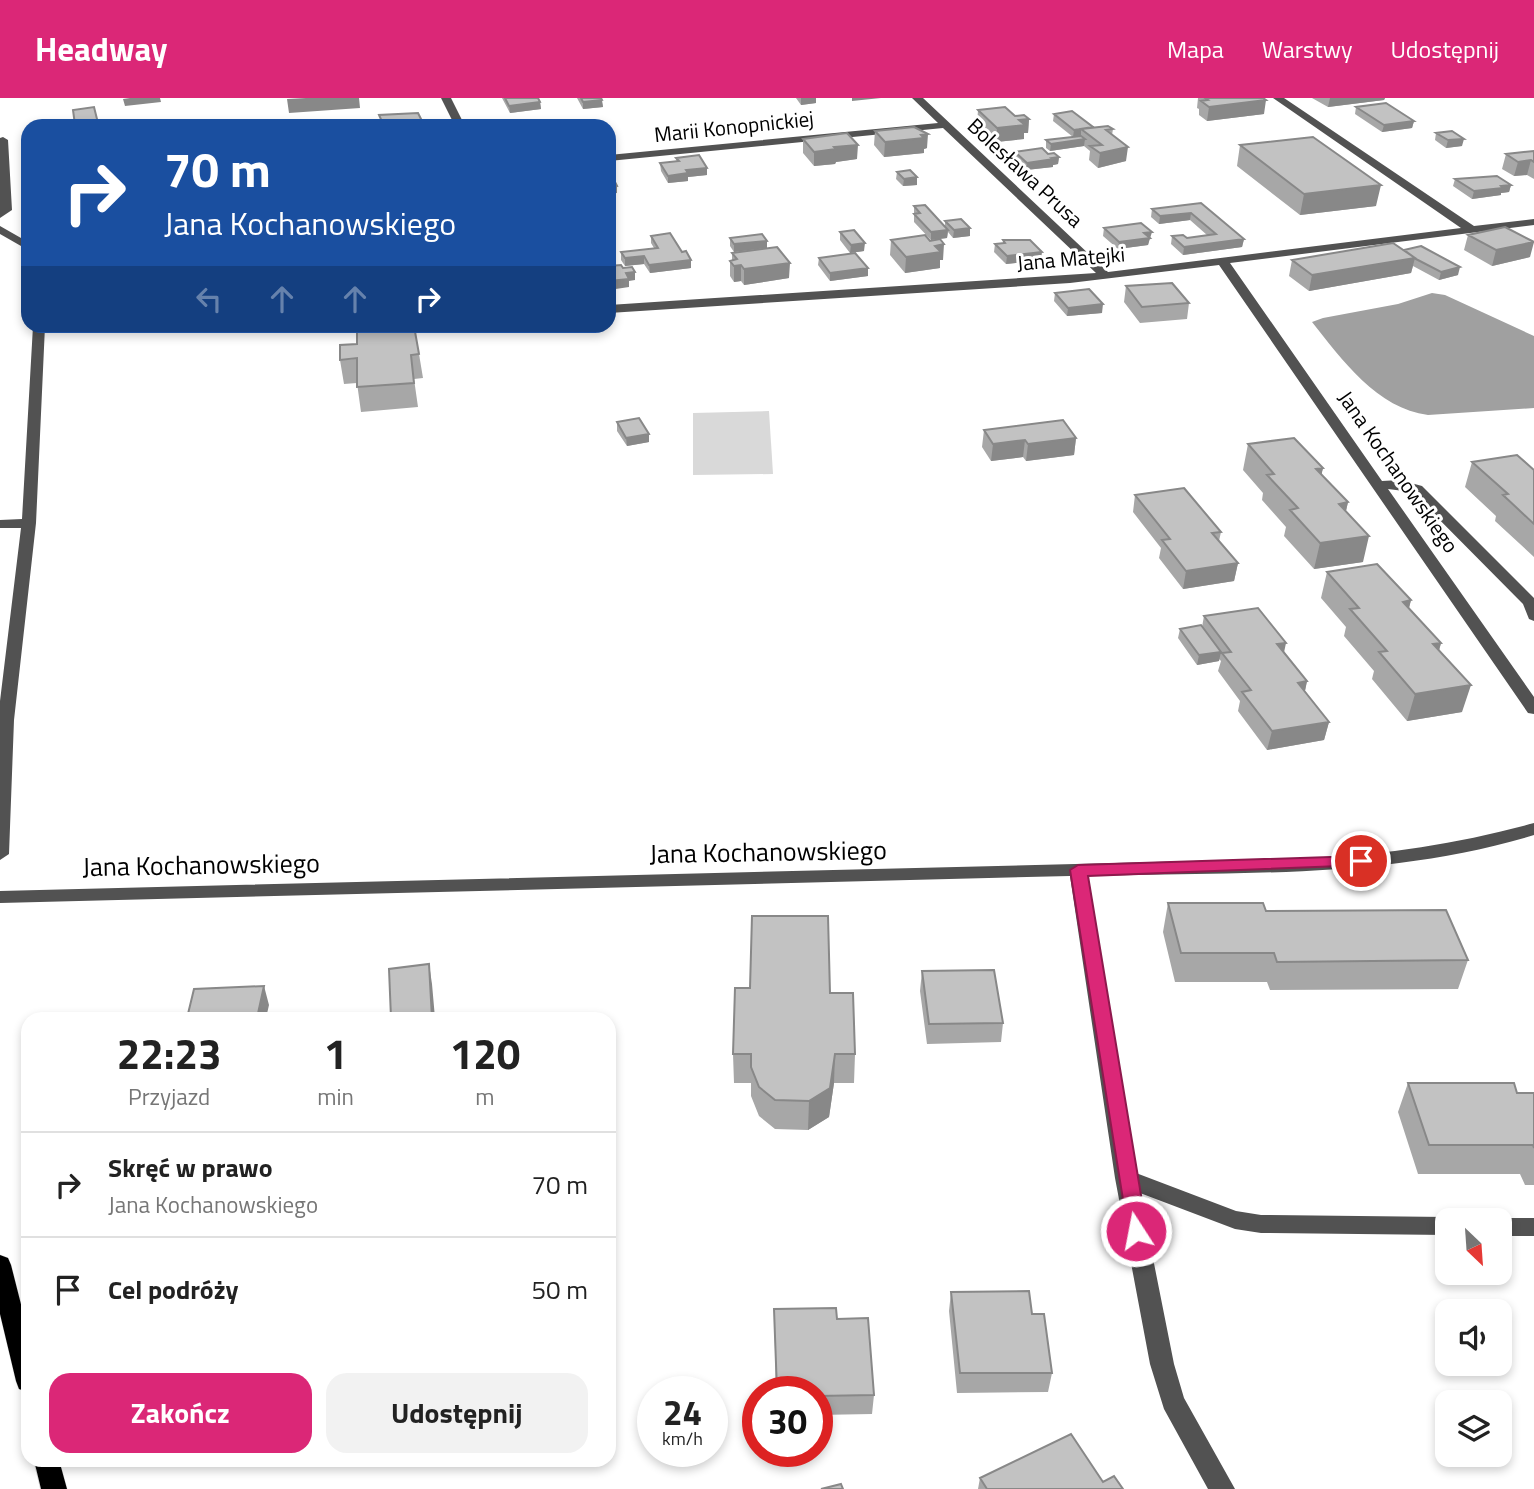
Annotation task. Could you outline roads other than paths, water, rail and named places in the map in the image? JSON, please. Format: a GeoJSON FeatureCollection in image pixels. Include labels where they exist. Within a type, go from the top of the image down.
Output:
{"type":"FeatureCollection","features":[{"type":"Feature","properties":{"kind":"main road"},"geometry":{"type":"LineString","coordinates":[[0,1265],[21,1352]]}},
{"type":"Feature","properties":{"kind":"main road"},"geometry":{"type":"LineString","coordinates":[[49,1467],[54,1489]]}},
{"type":"Feature","properties":{"kind":"street"},"geometry":{"type":"LineString","coordinates":[[446,98],[456,119]]}},
{"type":"Feature","properties":{"kind":"street","name":"Bolesława Prusa"},"geometry":{"type":"LineString","coordinates":[[917,98],[1106,276]]}},
{"type":"Feature","properties":{"kind":"street"},"geometry":{"type":"LineString","coordinates":[[1278,98],[1472,230]]}},
{"type":"Feature","properties":{"kind":"street","name":"Marii Konopnickiej"},"geometry":{"type":"LineString","coordinates":[[616,157],[946,125]]}},
{"type":"Feature","properties":{"kind":"street"},"geometry":{"type":"LineString","coordinates":[[0,215],[7,210],[3,140]]}},
{"type":"Feature","properties":{"kind":"street","name":"Jana Matejki"},"geometry":{"type":"LineString","coordinates":[[616,309],[1106,276],[1534,222]]}},
{"type":"Feature","properties":{"kind":"street"},"geometry":{"type":"LineString","coordinates":[[0,229],[21,242]]}},
{"type":"Feature","properties":{"kind":"street","name":"Jana Kochanowskiego"},"geometry":{"type":"LineString","coordinates":[[1223,262],[1534,709]]}},
{"type":"Feature","properties":{"kind":"street"},"geometry":{"type":"LineString","coordinates":[[0,854],[3,721],[29,523],[39,333]]}},
{"type":"Feature","properties":{"kind":"street"},"geometry":{"type":"LineString","coordinates":[[1379,485],[1400,484],[1417,489],[1530,603],[1534,616]]}},
{"type":"Feature","properties":{"kind":"street"},"geometry":{"type":"LineString","coordinates":[[0,524],[29,523]]}},
{"type":"Feature","properties":{"kind":"street","name":"Jana Kochanowskiego"},"geometry":{"type":"LineString","coordinates":[[0,897],[1314,864],[1408,859],[1461,849],[1534,829]]}},
{"type":"Feature","properties":{"kind":"street"},"geometry":{"type":"LineString","coordinates":[[1078,870],[1126,1178],[1162,1364],[1173,1401],[1222,1489]]}},
{"type":"Feature","properties":{"kind":"street"},"geometry":{"type":"LineString","coordinates":[[1126,1178],[1235,1220],[1261,1224],[1435,1226]]}},
{"type":"Feature","properties":{"kind":"street"},"geometry":{"type":"LineString","coordinates":[[1512,1227],[1534,1227]]}}]}
